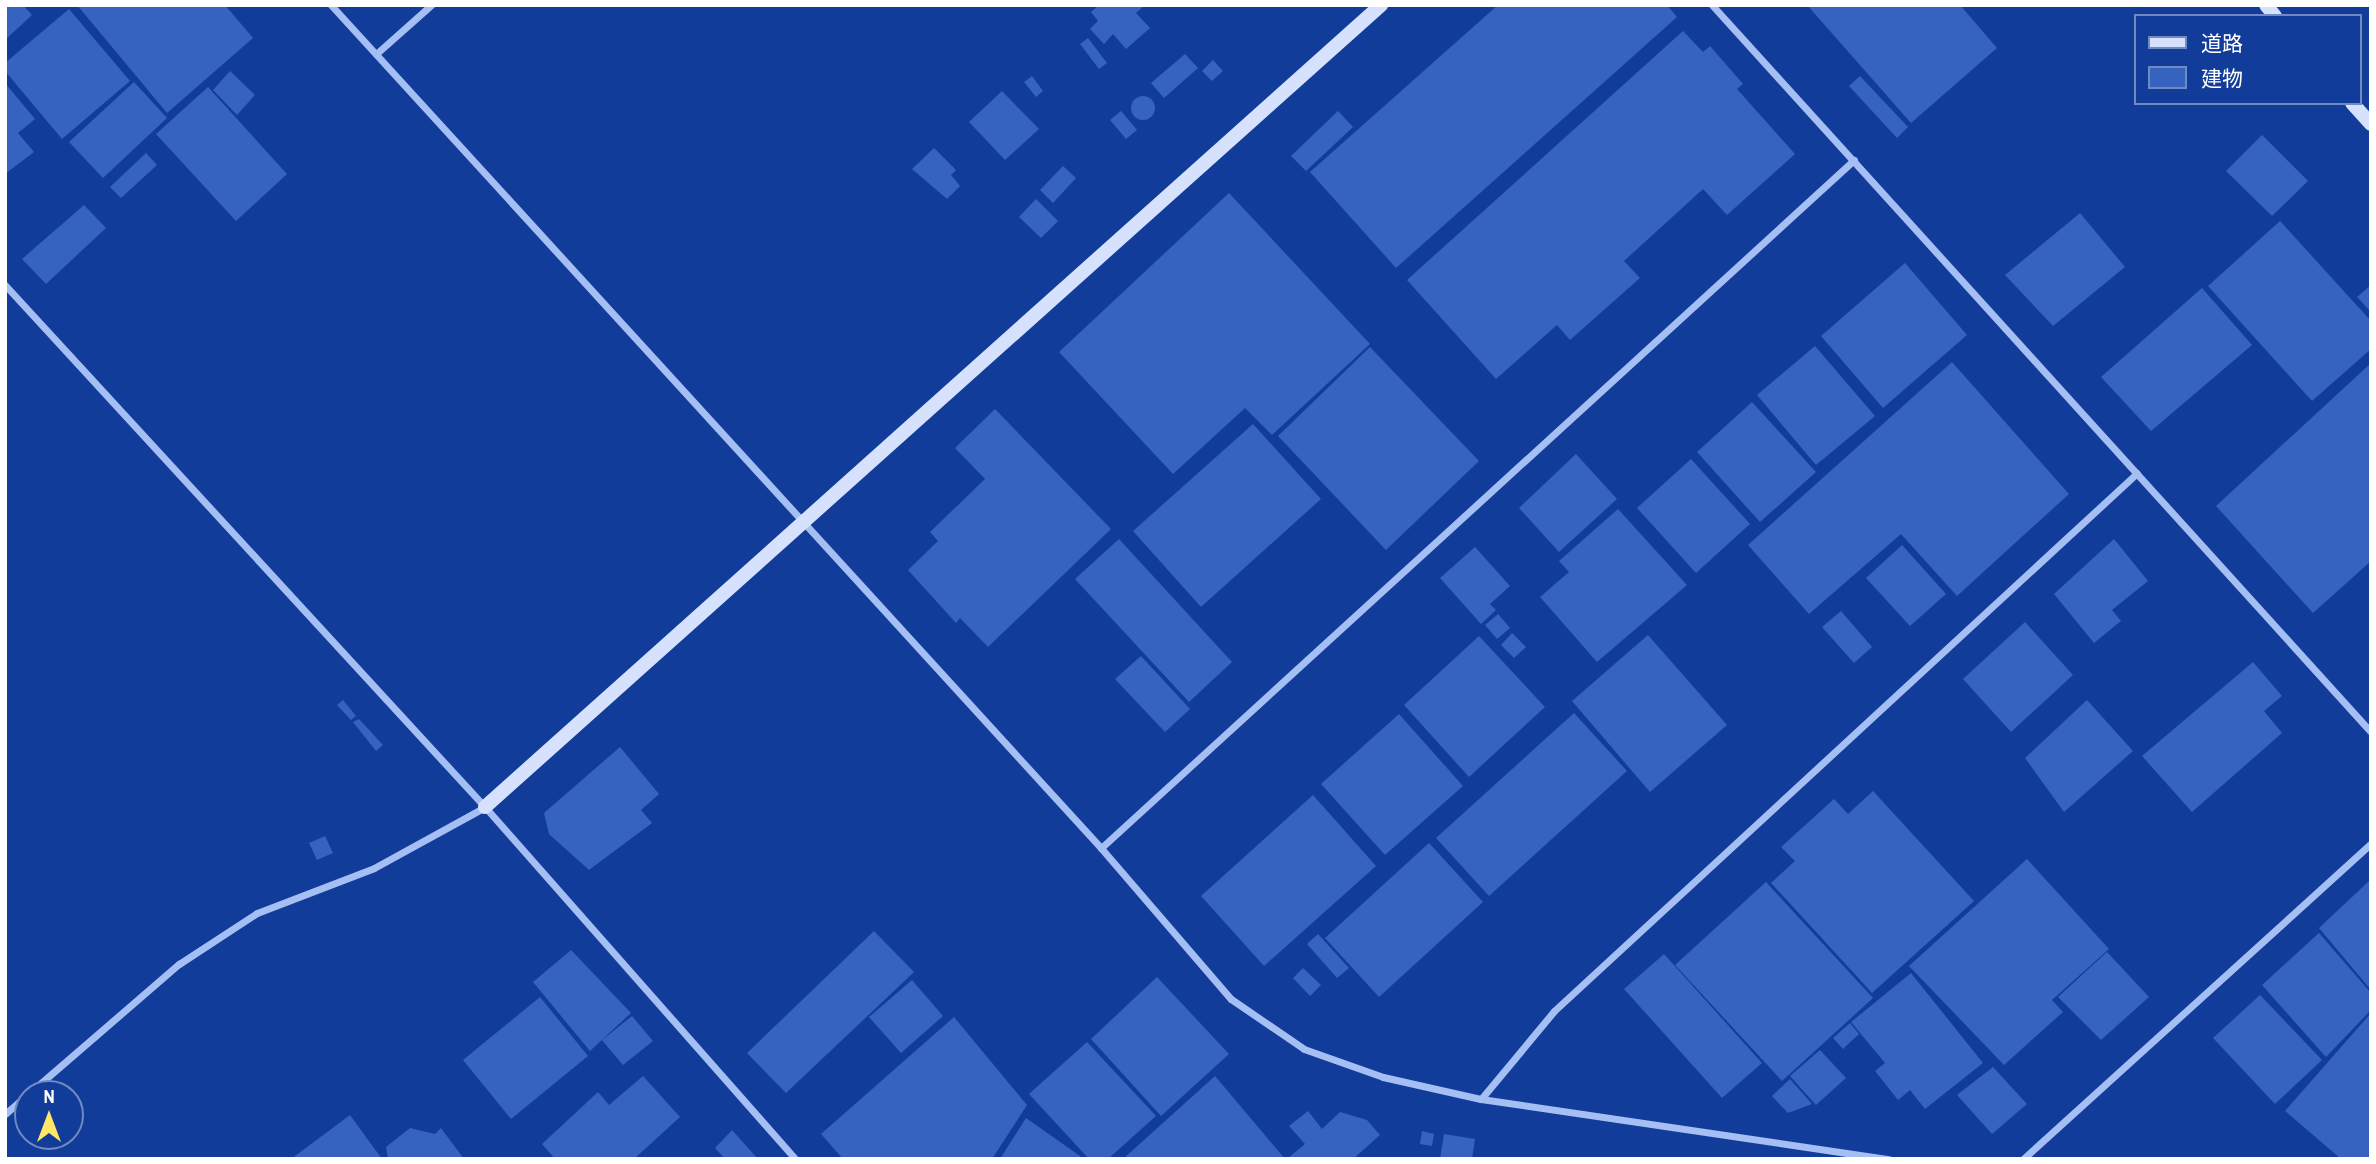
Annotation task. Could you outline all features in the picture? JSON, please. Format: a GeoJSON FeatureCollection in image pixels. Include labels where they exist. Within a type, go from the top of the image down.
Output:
{"type":"FeatureCollection","features":[{"type":"Feature","properties":{"kind":"street"},"geometry":{"type":"LineString","coordinates":[[331,5],[1101,848],[1231,999],[1304,1049],[1383,1077],[1481,1099],[1889,1159]]}},
{"type":"Feature","properties":{"kind":"street"},"geometry":{"type":"LineString","coordinates":[[376,54],[431,5]]}},
{"type":"Feature","properties":{"kind":"street"},"geometry":{"type":"LineString","coordinates":[[5,1114],[178,964],[257,913],[374,868],[485,807],[1381,5]]}},
{"type":"Feature","properties":{"kind":"street"},"geometry":{"type":"LineString","coordinates":[[1712,5],[2371,732]]}},
{"type":"Feature","properties":{"kind":"street"},"geometry":{"type":"LineString","coordinates":[[2354,105],[2371,124]]}},
{"type":"Feature","properties":{"kind":"street"},"geometry":{"type":"LineString","coordinates":[[1101,848],[1854,160]]}},
{"type":"Feature","properties":{"kind":"street"},"geometry":{"type":"LineString","coordinates":[[5,285],[485,807],[795,1159]]}},
{"type":"Feature","properties":{"kind":"street"},"geometry":{"type":"LineString","coordinates":[[1481,1099],[1554,1011],[2137,472]]}},
{"type":"Feature","properties":{"kind":"street"},"geometry":{"type":"LineString","coordinates":[[2023,1159],[2371,844]]}},
{"type":"Feature","properties":{"kind":"building"},"geometry":{"type":"Polygon","coordinates":[[[5,5],[23,5],[32,15],[5,40],[5,5]]]}},
{"type":"Feature","properties":{"kind":"building"},"geometry":{"type":"Polygon","coordinates":[[[77,5],[225,5],[253,38],[167,113],[77,5]]]}},
{"type":"Feature","properties":{"kind":"building"},"geometry":{"type":"Polygon","coordinates":[[[1099,5],[1145,5],[1136,13],[1150,28],[1126,49],[1113,34],[1104,44],[1090,29],[1098,21],[1091,12],[1099,5]]]}},
{"type":"Feature","properties":{"kind":"building"},"geometry":{"type":"Polygon","coordinates":[[[1498,5],[1667,5],[1677,17],[1396,268],[1310,172],[1498,5]]]}},
{"type":"Feature","properties":{"kind":"building"},"geometry":{"type":"Polygon","coordinates":[[[1807,5],[1960,5],[1997,48],[1911,123],[1807,5]]]}},
{"type":"Feature","properties":{"kind":"building"},"geometry":{"type":"Polygon","coordinates":[[[69,9],[130,81],[62,139],[5,71],[5,63],[69,9]]]}},
{"type":"Feature","properties":{"kind":"building"},"geometry":{"type":"Polygon","coordinates":[[[1683,31],[1703,52],[1710,46],[1743,84],[1737,89],[1795,154],[1727,215],[1703,189],[1624,261],[1640,278],[1570,340],[1557,325],[1496,379],[1407,280],[1683,31]]]}},
{"type":"Feature","properties":{"kind":"building"},"geometry":{"type":"Polygon","coordinates":[[[1088,38],[1107,63],[1099,69],[1080,44],[1088,38]]]}},
{"type":"Feature","properties":{"kind":"building"},"geometry":{"type":"Polygon","coordinates":[[[1185,54],[1198,68],[1164,98],[1151,83],[1185,54]]]}},
{"type":"Feature","properties":{"kind":"building"},"geometry":{"type":"Polygon","coordinates":[[[1213,60],[1223,71],[1212,81],[1202,71],[1213,60]]]}},
{"type":"Feature","properties":{"kind":"building"},"geometry":{"type":"Polygon","coordinates":[[[230,71],[255,95],[237,115],[213,90],[230,71]]]}},
{"type":"Feature","properties":{"kind":"building"},"geometry":{"type":"Polygon","coordinates":[[[1032,76],[1043,91],[1036,97],[1024,82],[1032,76]]]}},
{"type":"Feature","properties":{"kind":"building"},"geometry":{"type":"Polygon","coordinates":[[[1860,76],[1908,127],[1897,138],[1849,86],[1860,76]]]}},
{"type":"Feature","properties":{"kind":"building"},"geometry":{"type":"Polygon","coordinates":[[[134,82],[167,118],[103,178],[69,142],[134,82]]]}},
{"type":"Feature","properties":{"kind":"building"},"geometry":{"type":"Polygon","coordinates":[[[5,83],[35,119],[18,133],[34,152],[5,174],[5,83]]]}},
{"type":"Feature","properties":{"kind":"building"},"geometry":{"type":"Polygon","coordinates":[[[208,87],[287,174],[236,221],[156,134],[208,87]]]}},
{"type":"Feature","properties":{"kind":"building"},"geometry":{"type":"Polygon","coordinates":[[[1002,91],[1039,129],[1005,160],[969,122],[1002,91]]]}},
{"type":"Feature","properties":{"kind":"building"},"geometry":{"type":"Polygon","coordinates":[[[1143,96],[1152,99],[1155,108],[1152,117],[1143,120],[1134,117],[1131,108],[1134,99],[1143,96]]]}},
{"type":"Feature","properties":{"kind":"building"},"geometry":{"type":"Polygon","coordinates":[[[1121,111],[1137,130],[1126,139],[1110,120],[1121,111]]]}},
{"type":"Feature","properties":{"kind":"building"},"geometry":{"type":"Polygon","coordinates":[[[1338,111],[1353,127],[1306,171],[1291,156],[1338,111]]]}},
{"type":"Feature","properties":{"kind":"building"},"geometry":{"type":"Polygon","coordinates":[[[2262,135],[2308,181],[2272,216],[2226,171],[2262,135]]]}},
{"type":"Feature","properties":{"kind":"building"},"geometry":{"type":"Polygon","coordinates":[[[934,148],[956,170],[951,175],[960,186],[947,199],[912,169],[934,148]]]}},
{"type":"Feature","properties":{"kind":"building"},"geometry":{"type":"Polygon","coordinates":[[[146,153],[157,165],[121,198],[110,187],[146,153]]]}},
{"type":"Feature","properties":{"kind":"building"},"geometry":{"type":"Polygon","coordinates":[[[1063,166],[1076,178],[1053,203],[1040,190],[1063,166]]]}},
{"type":"Feature","properties":{"kind":"building"},"geometry":{"type":"Polygon","coordinates":[[[1229,193],[1370,344],[1272,435],[1245,408],[1173,474],[1059,352],[1229,193]]]}},
{"type":"Feature","properties":{"kind":"building"},"geometry":{"type":"Polygon","coordinates":[[[1036,199],[1058,221],[1041,238],[1019,217],[1036,199]]]}},
{"type":"Feature","properties":{"kind":"building"},"geometry":{"type":"Polygon","coordinates":[[[84,205],[106,228],[46,284],[22,259],[84,205]]]}},
{"type":"Feature","properties":{"kind":"building"},"geometry":{"type":"Polygon","coordinates":[[[2080,213],[2125,267],[2053,326],[2005,275],[2080,213]]]}},
{"type":"Feature","properties":{"kind":"building"},"geometry":{"type":"Polygon","coordinates":[[[2280,221],[2371,321],[2371,349],[2312,401],[2208,286],[2280,221]]]}},
{"type":"Feature","properties":{"kind":"building"},"geometry":{"type":"Polygon","coordinates":[[[1905,263],[1967,335],[1883,408],[1821,336],[1905,263]]]}},
{"type":"Feature","properties":{"kind":"building"},"geometry":{"type":"Polygon","coordinates":[[[2371,285],[2371,312],[2357,297],[2371,285]]]}},
{"type":"Feature","properties":{"kind":"building"},"geometry":{"type":"Polygon","coordinates":[[[2202,288],[2252,345],[2151,431],[2101,377],[2202,288]]]}},
{"type":"Feature","properties":{"kind":"building"},"geometry":{"type":"Polygon","coordinates":[[[1815,346],[1875,416],[1816,465],[1757,395],[1815,346]]]}},
{"type":"Feature","properties":{"kind":"building"},"geometry":{"type":"Polygon","coordinates":[[[1370,347],[1479,461],[1386,550],[1278,436],[1370,347]]]}},
{"type":"Feature","properties":{"kind":"building"},"geometry":{"type":"Polygon","coordinates":[[[1952,362],[2069,494],[1957,596],[1901,534],[1809,614],[1748,545],[1952,362]]]}},
{"type":"Feature","properties":{"kind":"building"},"geometry":{"type":"Polygon","coordinates":[[[2371,363],[2371,561],[2313,613],[2216,506],[2371,363]]]}},
{"type":"Feature","properties":{"kind":"building"},"geometry":{"type":"Polygon","coordinates":[[[1752,402],[1816,472],[1760,522],[1697,452],[1752,402]]]}},
{"type":"Feature","properties":{"kind":"building"},"geometry":{"type":"Polygon","coordinates":[[[995,409],[1111,529],[988,647],[960,618],[956,623],[908,570],[938,541],[930,532],[985,479],[955,448],[995,409]]]}},
{"type":"Feature","properties":{"kind":"building"},"geometry":{"type":"Polygon","coordinates":[[[1253,424],[1321,499],[1201,607],[1133,531],[1253,424]]]}},
{"type":"Feature","properties":{"kind":"building"},"geometry":{"type":"Polygon","coordinates":[[[1576,454],[1617,499],[1559,552],[1519,508],[1576,454]]]}},
{"type":"Feature","properties":{"kind":"building"},"geometry":{"type":"Polygon","coordinates":[[[1691,459],[1750,524],[1696,573],[1637,508],[1691,459]]]}},
{"type":"Feature","properties":{"kind":"building"},"geometry":{"type":"Polygon","coordinates":[[[1618,509],[1687,585],[1597,662],[1540,597],[1569,572],[1559,561],[1618,509]]]}},
{"type":"Feature","properties":{"kind":"building"},"geometry":{"type":"Polygon","coordinates":[[[1119,539],[1232,662],[1189,702],[1075,579],[1119,539]]]}},
{"type":"Feature","properties":{"kind":"building"},"geometry":{"type":"Polygon","coordinates":[[[2114,539],[2148,581],[2112,610],[2121,621],[2094,643],[2054,594],[2114,539]]]}},
{"type":"Feature","properties":{"kind":"building"},"geometry":{"type":"Polygon","coordinates":[[[1902,545],[1946,594],[1910,626],[1866,578],[1902,545]]]}},
{"type":"Feature","properties":{"kind":"building"},"geometry":{"type":"Polygon","coordinates":[[[1475,547],[1510,586],[1490,604],[1496,610],[1481,624],[1440,578],[1475,547]]]}},
{"type":"Feature","properties":{"kind":"building"},"geometry":{"type":"Polygon","coordinates":[[[1841,611],[1872,647],[1854,663],[1822,627],[1841,611]]]}},
{"type":"Feature","properties":{"kind":"building"},"geometry":{"type":"Polygon","coordinates":[[[1498,614],[1510,628],[1497,639],[1485,625],[1498,614]]]}},
{"type":"Feature","properties":{"kind":"building"},"geometry":{"type":"Polygon","coordinates":[[[2025,622],[2073,675],[2011,732],[1963,679],[2025,622]]]}},
{"type":"Feature","properties":{"kind":"building"},"geometry":{"type":"Polygon","coordinates":[[[1512,633],[1526,647],[1514,658],[1501,645],[1512,633]]]}},
{"type":"Feature","properties":{"kind":"building"},"geometry":{"type":"Polygon","coordinates":[[[1648,635],[1727,725],[1650,792],[1572,701],[1648,635]]]}},
{"type":"Feature","properties":{"kind":"building"},"geometry":{"type":"Polygon","coordinates":[[[1479,636],[1545,707],[1469,777],[1404,705],[1479,636]]]}},
{"type":"Feature","properties":{"kind":"building"},"geometry":{"type":"Polygon","coordinates":[[[1141,656],[1190,709],[1165,732],[1115,679],[1141,656]]]}},
{"type":"Feature","properties":{"kind":"building"},"geometry":{"type":"Polygon","coordinates":[[[2253,662],[2282,696],[2264,711],[2282,733],[2192,812],[2142,756],[2253,662]]]}},
{"type":"Feature","properties":{"kind":"building"},"geometry":{"type":"Polygon","coordinates":[[[343,700],[356,716],[351,720],[337,705],[343,700]]]}},
{"type":"Feature","properties":{"kind":"building"},"geometry":{"type":"Polygon","coordinates":[[[2087,700],[2133,751],[2064,812],[2025,758],[2087,700]]]}},
{"type":"Feature","properties":{"kind":"building"},"geometry":{"type":"Polygon","coordinates":[[[1574,713],[1627,771],[1489,896],[1436,838],[1574,713]]]}},
{"type":"Feature","properties":{"kind":"building"},"geometry":{"type":"Polygon","coordinates":[[[1399,714],[1463,786],[1385,855],[1321,784],[1399,714]]]}},
{"type":"Feature","properties":{"kind":"building"},"geometry":{"type":"Polygon","coordinates":[[[359,719],[383,745],[376,751],[353,722],[359,719]]]}},
{"type":"Feature","properties":{"kind":"building"},"geometry":{"type":"Polygon","coordinates":[[[620,747],[659,794],[641,810],[652,823],[589,870],[549,834],[544,813],[620,747]]]}},
{"type":"Feature","properties":{"kind":"building"},"geometry":{"type":"Polygon","coordinates":[[[1873,791],[1974,901],[1872,993],[1771,883],[1795,861],[1781,847],[1834,799],[1848,814],[1873,791]]]}},
{"type":"Feature","properties":{"kind":"building"},"geometry":{"type":"Polygon","coordinates":[[[1313,795],[1376,866],[1264,966],[1201,896],[1313,795]]]}},
{"type":"Feature","properties":{"kind":"building"},"geometry":{"type":"Polygon","coordinates":[[[325,836],[333,853],[317,860],[309,843],[325,836]]]}},
{"type":"Feature","properties":{"kind":"building"},"geometry":{"type":"Polygon","coordinates":[[[1429,843],[1483,902],[1379,997],[1325,938],[1429,843]]]}},
{"type":"Feature","properties":{"kind":"building"},"geometry":{"type":"Polygon","coordinates":[[[2027,859],[2109,949],[2052,1000],[2063,1012],[2004,1065],[1909,966],[2027,859]]]}},
{"type":"Feature","properties":{"kind":"building"},"geometry":{"type":"Polygon","coordinates":[[[2369,881],[2371,884],[2371,990],[2319,928],[2369,881]]]}},
{"type":"Feature","properties":{"kind":"building"},"geometry":{"type":"Polygon","coordinates":[[[1766,882],[1873,998],[1782,1081],[1675,965],[1766,882]]]}},
{"type":"Feature","properties":{"kind":"building"},"geometry":{"type":"Polygon","coordinates":[[[874,931],[914,972],[786,1093],[747,1053],[874,931]]]}},
{"type":"Feature","properties":{"kind":"building"},"geometry":{"type":"Polygon","coordinates":[[[2319,933],[2371,993],[2371,1010],[2326,1057],[2262,985],[2319,933]]]}},
{"type":"Feature","properties":{"kind":"building"},"geometry":{"type":"Polygon","coordinates":[[[1318,934],[1349,968],[1337,978],[1307,944],[1318,934]]]}},
{"type":"Feature","properties":{"kind":"building"},"geometry":{"type":"Polygon","coordinates":[[[571,950],[631,1013],[590,1051],[533,982],[571,950]]]}},
{"type":"Feature","properties":{"kind":"building"},"geometry":{"type":"Polygon","coordinates":[[[2107,952],[2149,997],[2101,1040],[2058,997],[2107,952]]]}},
{"type":"Feature","properties":{"kind":"building"},"geometry":{"type":"Polygon","coordinates":[[[1664,954],[1762,1063],[1722,1098],[1624,989],[1664,954]]]}},
{"type":"Feature","properties":{"kind":"building"},"geometry":{"type":"Polygon","coordinates":[[[1303,968],[1321,985],[1310,996],[1293,978],[1303,968]]]}},
{"type":"Feature","properties":{"kind":"building"},"geometry":{"type":"Polygon","coordinates":[[[1911,973],[1983,1063],[1925,1109],[1910,1090],[1898,1100],[1875,1071],[1885,1063],[1851,1022],[1911,973]]]}},
{"type":"Feature","properties":{"kind":"building"},"geometry":{"type":"Polygon","coordinates":[[[1157,977],[1229,1054],[1161,1116],[1091,1039],[1157,977]]]}},
{"type":"Feature","properties":{"kind":"building"},"geometry":{"type":"Polygon","coordinates":[[[912,980],[943,1016],[901,1053],[869,1017],[912,980]]]}},
{"type":"Feature","properties":{"kind":"building"},"geometry":{"type":"Polygon","coordinates":[[[2260,995],[2322,1060],[2275,1104],[2213,1038],[2260,995]]]}},
{"type":"Feature","properties":{"kind":"building"},"geometry":{"type":"Polygon","coordinates":[[[540,997],[588,1056],[511,1119],[463,1060],[540,997]]]}},
{"type":"Feature","properties":{"kind":"building"},"geometry":{"type":"Polygon","coordinates":[[[2371,1013],[2371,1159],[2341,1159],[2285,1111],[2371,1013]]]}},
{"type":"Feature","properties":{"kind":"building"},"geometry":{"type":"Polygon","coordinates":[[[632,1016],[653,1041],[623,1065],[602,1040],[632,1016]]]}},
{"type":"Feature","properties":{"kind":"building"},"geometry":{"type":"Polygon","coordinates":[[[954,1017],[1027,1105],[992,1159],[843,1159],[821,1134],[954,1017]]]}},
{"type":"Feature","properties":{"kind":"building"},"geometry":{"type":"Polygon","coordinates":[[[1850,1023],[1859,1034],[1843,1049],[1833,1038],[1850,1023]]]}},
{"type":"Feature","properties":{"kind":"building"},"geometry":{"type":"Polygon","coordinates":[[[1087,1042],[1156,1116],[1108,1159],[1089,1159],[1029,1094],[1087,1042]]]}},
{"type":"Feature","properties":{"kind":"building"},"geometry":{"type":"Polygon","coordinates":[[[1820,1050],[1846,1078],[1816,1105],[1790,1076],[1820,1050]]]}},
{"type":"Feature","properties":{"kind":"building"},"geometry":{"type":"Polygon","coordinates":[[[1993,1067],[2027,1104],[1992,1134],[1957,1095],[1993,1067]]]}},
{"type":"Feature","properties":{"kind":"building"},"geometry":{"type":"Polygon","coordinates":[[[643,1076],[680,1117],[634,1159],[555,1159],[542,1144],[598,1092],[609,1105],[643,1076]]]}},
{"type":"Feature","properties":{"kind":"building"},"geometry":{"type":"Polygon","coordinates":[[[1215,1076],[1285,1159],[1123,1159],[1215,1076]]]}},
{"type":"Feature","properties":{"kind":"building"},"geometry":{"type":"Polygon","coordinates":[[[1790,1079],[1812,1104],[1788,1113],[1772,1096],[1790,1079]]]}},
{"type":"Feature","properties":{"kind":"building"},"geometry":{"type":"Polygon","coordinates":[[[1308,1111],[1322,1129],[1340,1112],[1367,1120],[1380,1135],[1353,1159],[1287,1159],[1305,1144],[1289,1126],[1308,1111]]]}},
{"type":"Feature","properties":{"kind":"building"},"geometry":{"type":"Polygon","coordinates":[[[350,1115],[382,1159],[291,1159],[350,1115]]]}},
{"type":"Feature","properties":{"kind":"building"},"geometry":{"type":"Polygon","coordinates":[[[1026,1118],[1080,1156],[1082,1159],[1000,1159],[1026,1118]]]}},
{"type":"Feature","properties":{"kind":"building"},"geometry":{"type":"Polygon","coordinates":[[[410,1128],[435,1134],[441,1128],[464,1159],[388,1159],[386,1147],[410,1128]]]}},
{"type":"Feature","properties":{"kind":"building"},"geometry":{"type":"Polygon","coordinates":[[[732,1130],[758,1159],[725,1159],[715,1148],[732,1130]]]}},
{"type":"Feature","properties":{"kind":"building"},"geometry":{"type":"Polygon","coordinates":[[[1422,1131],[1434,1134],[1432,1146],[1420,1144],[1422,1131]]]}},
{"type":"Feature","properties":{"kind":"building"},"geometry":{"type":"Polygon","coordinates":[[[1444,1134],[1475,1139],[1472,1159],[1440,1159],[1444,1134]]]}}]}
